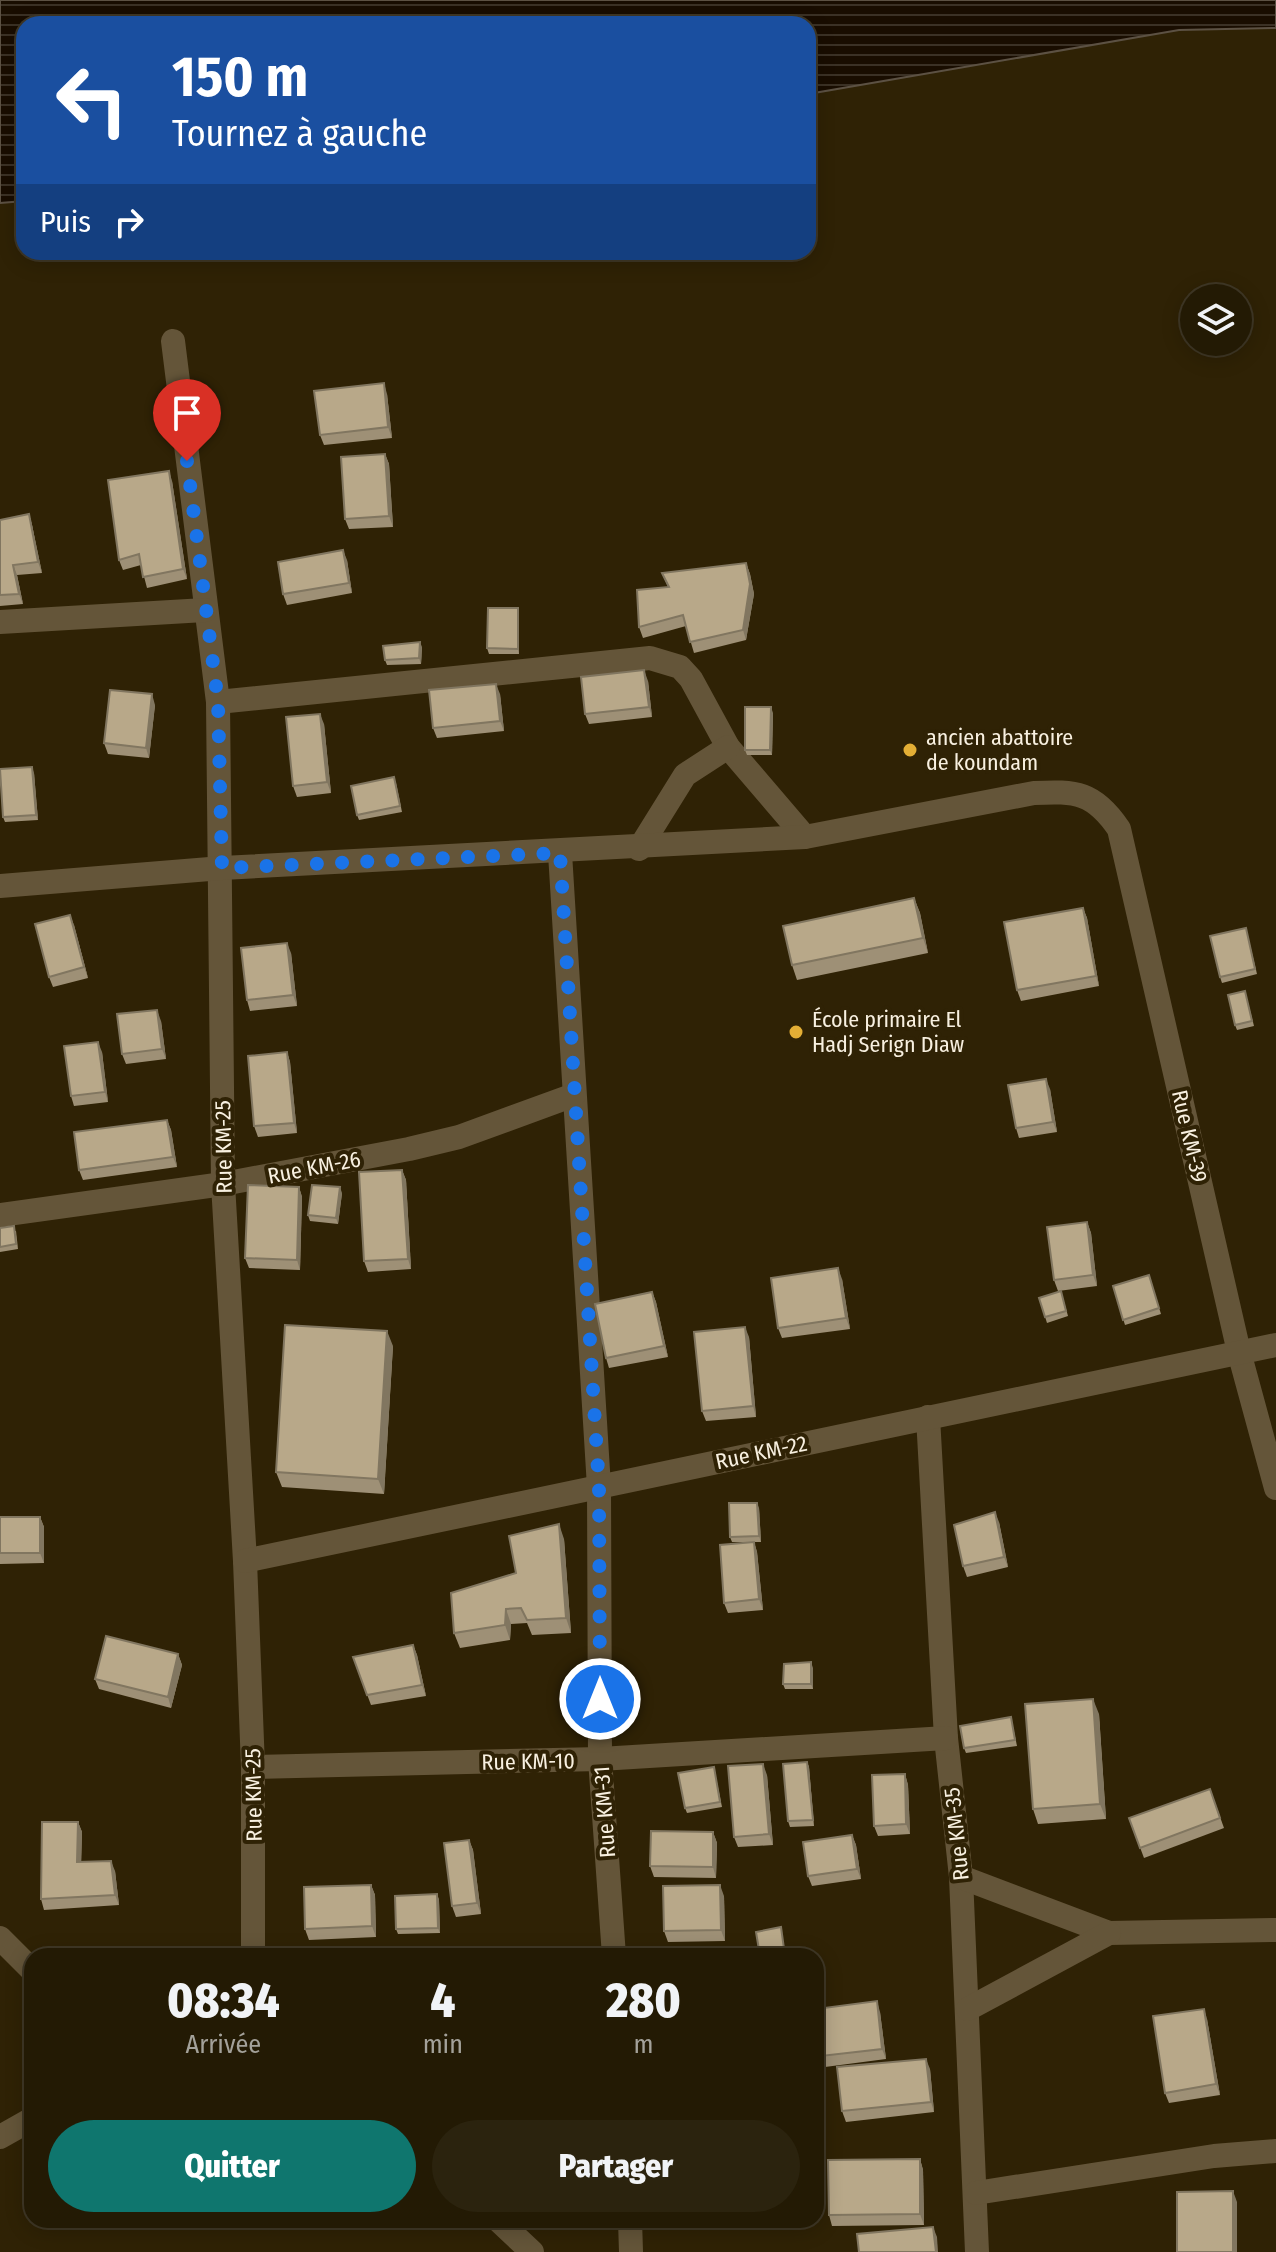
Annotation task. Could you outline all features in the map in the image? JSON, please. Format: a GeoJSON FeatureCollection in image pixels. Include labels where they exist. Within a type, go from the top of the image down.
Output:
{"type":"FeatureCollection","features":[{"type":"Feature","properties":{"kind":"street","name":"Rue KM-25"},"geometry":{"type":"LineString","coordinates":[[173,341],[218,702],[223,1184],[245,1561],[253,1767],[253,1948]]}},
{"type":"Feature","properties":{"kind":"street"},"geometry":{"type":"LineString","coordinates":[[0,622],[205,610]]}},
{"type":"Feature","properties":{"kind":"street"},"geometry":{"type":"LineString","coordinates":[[218,702],[650,658],[680,667],[691,679],[728,747],[805,837]]}},
{"type":"Feature","properties":{"kind":"street"},"geometry":{"type":"LineString","coordinates":[[639,849],[685,775],[728,747]]}},
{"type":"Feature","properties":{"kind":"street","name":"Rue KM-39"},"geometry":{"type":"LineString","coordinates":[[805,837],[1034,793],[1064,791],[1087,796],[1105,808],[1119,829],[1239,1352],[1276,1488]]}},
{"type":"Feature","properties":{"kind":"street"},"geometry":{"type":"LineString","coordinates":[[0,886],[222,868],[639,849],[805,837]]}},
{"type":"Feature","properties":{"kind":"street","name":"Rue KM-31"},"geometry":{"type":"LineString","coordinates":[[560,853],[599,1487],[600,1759],[613,1948]]}},
{"type":"Feature","properties":{"kind":"street","name":"Rue KM-26"},"geometry":{"type":"LineString","coordinates":[[0,1215],[223,1184],[459,1137],[574,1095]]}},
{"type":"Feature","properties":{"kind":"street","name":"Rue KM-22"},"geometry":{"type":"LineString","coordinates":[[245,1561],[1276,1345]]}},
{"type":"Feature","properties":{"kind":"street","name":"Rue KM-35"},"geometry":{"type":"LineString","coordinates":[[928,1417],[946,1738],[961,1877],[977,2252]]}},
{"type":"Feature","properties":{"kind":"street","name":"Rue KM-10"},"geometry":{"type":"LineString","coordinates":[[253,1767],[600,1759],[946,1738]]}},
{"type":"Feature","properties":{"kind":"street"},"geometry":{"type":"LineString","coordinates":[[961,1877],[1109,1933],[1276,1930]]}},
{"type":"Feature","properties":{"kind":"street"},"geometry":{"type":"LineString","coordinates":[[968,2009],[1109,1933]]}},
{"type":"Feature","properties":{"kind":"street"},"geometry":{"type":"LineString","coordinates":[[0,1938],[17,1963]]}},
{"type":"Feature","properties":{"kind":"street"},"geometry":{"type":"LineString","coordinates":[[0,2137],[24,2124]]}},
{"type":"Feature","properties":{"kind":"street"},"geometry":{"type":"LineString","coordinates":[[976,2193],[1214,2156],[1276,2151]]}},
{"type":"Feature","properties":{"kind":"street"},"geometry":{"type":"LineString","coordinates":[[506,2228],[532,2252]]}},
{"type":"Feature","properties":{"kind":"street"},"geometry":{"type":"LineString","coordinates":[[630,2228],[631,2252]]}},
{"type":"Feature","properties":{"kind":"shaded area"},"geometry":{"type":"Polygon","coordinates":[[[0,0],[1276,0],[1276,28],[1179,30],[816,93],[816,16],[16,16],[16,202],[0,203],[0,0]]]}},
{"type":"Feature","properties":{"kind":"building"},"geometry":{"type":"Polygon","coordinates":[[[384,383],[388,427],[320,435],[314,391],[384,383]]]}},
{"type":"Feature","properties":{"kind":"building"},"geometry":{"type":"Polygon","coordinates":[[[385,454],[389,516],[345,519],[341,457],[385,454]]]}},
{"type":"Feature","properties":{"kind":"building"},"geometry":{"type":"Polygon","coordinates":[[[169,471],[183,569],[143,577],[139,554],[119,560],[108,480],[169,471]]]}},
{"type":"Feature","properties":{"kind":"building"},"geometry":{"type":"Polygon","coordinates":[[[29,514],[38,562],[13,565],[19,594],[0,595],[0,520],[29,514]]]}},
{"type":"Feature","properties":{"kind":"building"},"geometry":{"type":"Polygon","coordinates":[[[343,550],[349,583],[283,594],[278,562],[343,550]]]}},
{"type":"Feature","properties":{"kind":"building"},"geometry":{"type":"Polygon","coordinates":[[[746,563],[750,584],[743,630],[690,642],[683,615],[639,627],[637,590],[669,587],[662,573],[746,563]]]}},
{"type":"Feature","properties":{"kind":"building"},"geometry":{"type":"Polygon","coordinates":[[[488,608],[518,608],[518,649],[487,648],[488,608]]]}},
{"type":"Feature","properties":{"kind":"building"},"geometry":{"type":"Polygon","coordinates":[[[420,642],[419,658],[385,660],[383,646],[420,642]]]}},
{"type":"Feature","properties":{"kind":"building"},"geometry":{"type":"Polygon","coordinates":[[[644,670],[649,707],[585,714],[581,677],[644,670]]]}},
{"type":"Feature","properties":{"kind":"building"},"geometry":{"type":"Polygon","coordinates":[[[496,684],[500,721],[433,728],[429,690],[496,684]]]}},
{"type":"Feature","properties":{"kind":"building"},"geometry":{"type":"Polygon","coordinates":[[[110,690],[152,694],[146,748],[104,743],[110,690]]]}},
{"type":"Feature","properties":{"kind":"building"},"geometry":{"type":"Polygon","coordinates":[[[745,707],[771,707],[770,750],[745,750],[745,707]]]}},
{"type":"Feature","properties":{"kind":"building"},"geometry":{"type":"Polygon","coordinates":[[[320,714],[327,782],[293,786],[286,717],[320,714]]]}},
{"type":"Feature","properties":{"kind":"building"},"geometry":{"type":"Polygon","coordinates":[[[32,767],[36,815],[3,817],[0,769],[32,767]]]}},
{"type":"Feature","properties":{"kind":"building"},"geometry":{"type":"Polygon","coordinates":[[[394,777],[400,806],[357,815],[351,786],[394,777]]]}},
{"type":"Feature","properties":{"kind":"building"},"geometry":{"type":"Polygon","coordinates":[[[914,898],[923,938],[792,965],[783,926],[914,898]]]}},
{"type":"Feature","properties":{"kind":"building"},"geometry":{"type":"Polygon","coordinates":[[[1083,908],[1096,976],[1017,990],[1004,922],[1083,908]]]}},
{"type":"Feature","properties":{"kind":"building"},"geometry":{"type":"Polygon","coordinates":[[[70,915],[84,967],[49,977],[35,924],[70,915]]]}},
{"type":"Feature","properties":{"kind":"building"},"geometry":{"type":"Polygon","coordinates":[[[1246,928],[1255,969],[1220,977],[1210,936],[1246,928]]]}},
{"type":"Feature","properties":{"kind":"building"},"geometry":{"type":"Polygon","coordinates":[[[287,943],[293,995],[247,1000],[241,948],[287,943]]]}},
{"type":"Feature","properties":{"kind":"building"},"geometry":{"type":"Polygon","coordinates":[[[1245,991],[1252,1021],[1235,1025],[1228,995],[1245,991]]]}},
{"type":"Feature","properties":{"kind":"building"},"geometry":{"type":"Polygon","coordinates":[[[157,1010],[162,1049],[122,1054],[117,1014],[157,1010]]]}},
{"type":"Feature","properties":{"kind":"building"},"geometry":{"type":"Polygon","coordinates":[[[98,1042],[105,1092],[71,1096],[64,1046],[98,1042]]]}},
{"type":"Feature","properties":{"kind":"building"},"geometry":{"type":"Polygon","coordinates":[[[287,1052],[294,1123],[254,1126],[248,1056],[287,1052]]]}},
{"type":"Feature","properties":{"kind":"building"},"geometry":{"type":"Polygon","coordinates":[[[1046,1079],[1053,1122],[1016,1128],[1008,1085],[1046,1079]]]}},
{"type":"Feature","properties":{"kind":"building"},"geometry":{"type":"Polygon","coordinates":[[[167,1120],[173,1157],[79,1170],[74,1132],[167,1120]]]}},
{"type":"Feature","properties":{"kind":"building"},"geometry":{"type":"Polygon","coordinates":[[[402,1170],[408,1259],[364,1261],[359,1172],[402,1170]]]}},
{"type":"Feature","properties":{"kind":"building"},"geometry":{"type":"Polygon","coordinates":[[[248,1185],[299,1187],[297,1260],[245,1258],[248,1185]]]}},
{"type":"Feature","properties":{"kind":"building"},"geometry":{"type":"Polygon","coordinates":[[[312,1185],[340,1187],[336,1218],[308,1215],[312,1185]]]}},
{"type":"Feature","properties":{"kind":"building"},"geometry":{"type":"Polygon","coordinates":[[[1087,1222],[1093,1275],[1054,1280],[1047,1227],[1087,1222]]]}},
{"type":"Feature","properties":{"kind":"building"},"geometry":{"type":"Polygon","coordinates":[[[14,1226],[16,1244],[0,1247],[0,1228],[14,1226]]]}},
{"type":"Feature","properties":{"kind":"building"},"geometry":{"type":"Polygon","coordinates":[[[838,1268],[846,1318],[778,1328],[771,1278],[838,1268]]]}},
{"type":"Feature","properties":{"kind":"building"},"geometry":{"type":"Polygon","coordinates":[[[1149,1275],[1159,1308],[1123,1320],[1113,1286],[1149,1275]]]}},
{"type":"Feature","properties":{"kind":"building"},"geometry":{"type":"Polygon","coordinates":[[[1061,1291],[1066,1311],[1045,1317],[1039,1298],[1061,1291]]]}},
{"type":"Feature","properties":{"kind":"building"},"geometry":{"type":"Polygon","coordinates":[[[652,1292],[664,1346],[606,1358],[595,1304],[652,1292]]]}},
{"type":"Feature","properties":{"kind":"building"},"geometry":{"type":"Polygon","coordinates":[[[285,1325],[387,1331],[378,1479],[276,1472],[285,1325]]]}},
{"type":"Feature","properties":{"kind":"building"},"geometry":{"type":"Polygon","coordinates":[[[745,1327],[753,1406],[702,1411],[694,1332],[745,1327]]]}},
{"type":"Feature","properties":{"kind":"building"},"geometry":{"type":"Polygon","coordinates":[[[729,1503],[757,1503],[759,1536],[730,1537],[729,1503]]]}},
{"type":"Feature","properties":{"kind":"building"},"geometry":{"type":"Polygon","coordinates":[[[995,1512],[1004,1557],[963,1566],[954,1525],[995,1512]]]}},
{"type":"Feature","properties":{"kind":"building"},"geometry":{"type":"Polygon","coordinates":[[[0,1517],[40,1517],[40,1553],[0,1553],[0,1517]]]}},
{"type":"Feature","properties":{"kind":"building"},"geometry":{"type":"Polygon","coordinates":[[[559,1524],[566,1618],[527,1620],[521,1608],[506,1609],[505,1625],[454,1633],[451,1593],[516,1573],[509,1536],[559,1524]]]}},
{"type":"Feature","properties":{"kind":"building"},"geometry":{"type":"Polygon","coordinates":[[[754,1542],[759,1599],[724,1603],[720,1545],[754,1542]]]}},
{"type":"Feature","properties":{"kind":"building"},"geometry":{"type":"Polygon","coordinates":[[[106,1636],[178,1654],[168,1697],[95,1679],[106,1636]]]}},
{"type":"Feature","properties":{"kind":"building"},"geometry":{"type":"Polygon","coordinates":[[[413,1645],[422,1685],[367,1695],[353,1657],[413,1645]]]}},
{"type":"Feature","properties":{"kind":"building"},"geometry":{"type":"Polygon","coordinates":[[[811,1662],[811,1684],[783,1684],[784,1664],[811,1662]]]}},
{"type":"Feature","properties":{"kind":"building"},"geometry":{"type":"Polygon","coordinates":[[[1093,1699],[1100,1804],[1033,1809],[1025,1704],[1093,1699]]]}},
{"type":"Feature","properties":{"kind":"building"},"geometry":{"type":"Polygon","coordinates":[[[1011,1717],[1015,1740],[964,1748],[960,1726],[1011,1717]]]}},
{"type":"Feature","properties":{"kind":"building"},"geometry":{"type":"Polygon","coordinates":[[[807,1762],[813,1820],[788,1821],[783,1764],[807,1762]]]}},
{"type":"Feature","properties":{"kind":"building"},"geometry":{"type":"Polygon","coordinates":[[[763,1764],[769,1834],[734,1837],[728,1766],[763,1764]]]}},
{"type":"Feature","properties":{"kind":"building"},"geometry":{"type":"Polygon","coordinates":[[[714,1767],[720,1802],[685,1808],[678,1773],[714,1767]]]}},
{"type":"Feature","properties":{"kind":"building"},"geometry":{"type":"Polygon","coordinates":[[[905,1774],[906,1824],[874,1826],[872,1775],[905,1774]]]}},
{"type":"Feature","properties":{"kind":"building"},"geometry":{"type":"Polygon","coordinates":[[[1210,1789],[1220,1818],[1140,1848],[1129,1818],[1210,1789]]]}},
{"type":"Feature","properties":{"kind":"building"},"geometry":{"type":"Polygon","coordinates":[[[42,1822],[78,1822],[77,1862],[111,1861],[115,1895],[41,1899],[42,1822]]]}},
{"type":"Feature","properties":{"kind":"building"},"geometry":{"type":"Polygon","coordinates":[[[651,1831],[713,1832],[713,1867],[650,1866],[651,1831]]]}},
{"type":"Feature","properties":{"kind":"building"},"geometry":{"type":"Polygon","coordinates":[[[852,1835],[857,1869],[808,1876],[803,1842],[852,1835]]]}},
{"type":"Feature","properties":{"kind":"building"},"geometry":{"type":"Polygon","coordinates":[[[469,1840],[477,1903],[452,1906],[444,1843],[469,1840]]]}},
{"type":"Feature","properties":{"kind":"building"},"geometry":{"type":"Polygon","coordinates":[[[371,1885],[372,1926],[305,1929],[304,1887],[371,1885]]]}},
{"type":"Feature","properties":{"kind":"building"},"geometry":{"type":"Polygon","coordinates":[[[720,1885],[721,1930],[664,1931],[663,1886],[720,1885]]]}},
{"type":"Feature","properties":{"kind":"building"},"geometry":{"type":"Polygon","coordinates":[[[437,1894],[438,1928],[396,1929],[395,1896],[437,1894]]]}},
{"type":"Feature","properties":{"kind":"building"},"geometry":{"type":"Polygon","coordinates":[[[781,1927],[784,1948],[759,1948],[756,1932],[781,1927]]]}},
{"type":"Feature","properties":{"kind":"building"},"geometry":{"type":"Polygon","coordinates":[[[877,2001],[882,2049],[824,2056],[824,2008],[877,2001]]]}},
{"type":"Feature","properties":{"kind":"building"},"geometry":{"type":"Polygon","coordinates":[[[1204,2009],[1216,2084],[1165,2093],[1153,2016],[1204,2009]]]}},
{"type":"Feature","properties":{"kind":"building"},"geometry":{"type":"Polygon","coordinates":[[[926,2059],[931,2102],[842,2111],[837,2067],[926,2059]]]}},
{"type":"Feature","properties":{"kind":"building"},"geometry":{"type":"Polygon","coordinates":[[[920,2159],[920,2214],[829,2215],[828,2160],[920,2159]]]}},
{"type":"Feature","properties":{"kind":"building"},"geometry":{"type":"Polygon","coordinates":[[[1233,2191],[1233,2252],[1177,2252],[1177,2192],[1233,2191]]]}},
{"type":"Feature","properties":{"kind":"building"},"geometry":{"type":"Polygon","coordinates":[[[933,2227],[936,2252],[859,2252],[857,2234],[933,2227]]]}},
{"type":"Feature","properties":{"kind":"place","name":"ancien abattoire de koundam"},"geometry":{"type":"Point","coordinates":[910,750]}},
{"type":"Feature","properties":{"kind":"place","name":"École primaire El Hadj Serign Diaw"},"geometry":{"type":"Point","coordinates":[796,1032]}},
{"type":"Feature","properties":{"kind":"route"},"geometry":{"type":"LineString","coordinates":[[187,461],[218,702],[222,868],[560,853],[599,1487],[600,1699]]}}]}
